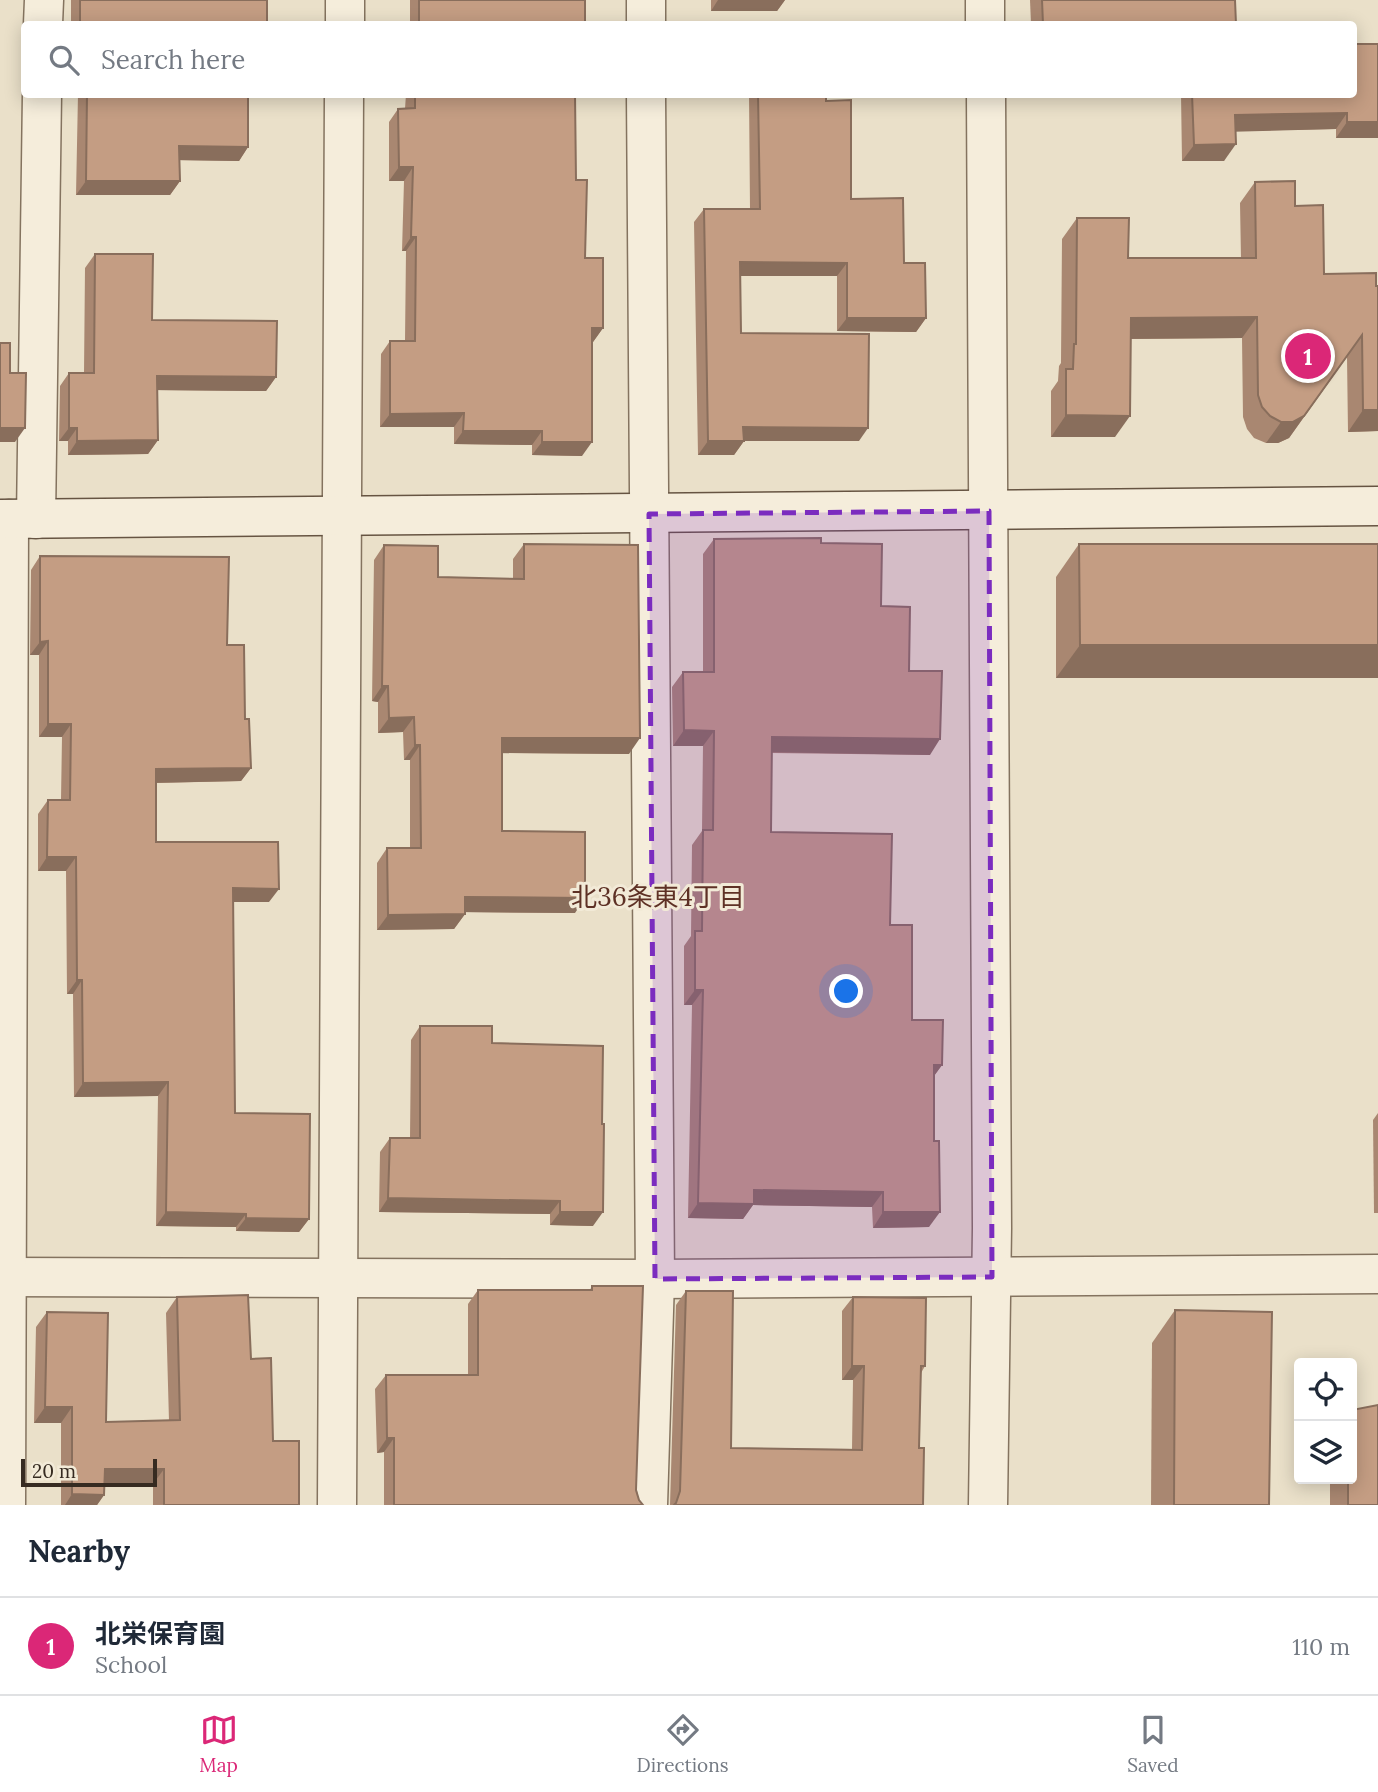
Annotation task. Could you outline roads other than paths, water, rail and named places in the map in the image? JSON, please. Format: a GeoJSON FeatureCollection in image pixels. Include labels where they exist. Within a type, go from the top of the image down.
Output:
{"type":"FeatureCollection","features":[{"type":"Feature","properties":{"kind":"street"},"geometry":{"type":"LineString","coordinates":[[43,21],[44,0]]}},
{"type":"Feature","properties":{"kind":"street"},"geometry":{"type":"LineString","coordinates":[[345,0],[345,21]]}},
{"type":"Feature","properties":{"kind":"street"},"geometry":{"type":"LineString","coordinates":[[646,0],[646,21]]}},
{"type":"Feature","properties":{"kind":"street"},"geometry":{"type":"LineString","coordinates":[[985,0],[985,21]]}},
{"type":"Feature","properties":{"kind":"street"},"geometry":{"type":"LineString","coordinates":[[6,1505],[3,1276],[15,519],[42,98]]}},
{"type":"Feature","properties":{"kind":"street"},"geometry":{"type":"LineString","coordinates":[[337,1505],[344,98]]}},
{"type":"Feature","properties":{"kind":"street"},"geometry":{"type":"LineString","coordinates":[[646,98],[655,1279],[648,1505]]}},
{"type":"Feature","properties":{"kind":"street"},"geometry":{"type":"LineString","coordinates":[[986,98],[992,1277],[988,1505]]}},
{"type":"Feature","properties":{"kind":"street"},"geometry":{"type":"LineString","coordinates":[[15,519],[989,512],[1378,506]]}},
{"type":"Feature","properties":{"kind":"street"},"geometry":{"type":"LineString","coordinates":[[3,1276],[655,1279],[1378,1274]]}},
{"type":"Feature","properties":{"kind":"place","name":"北栄保育園"},"geometry":{"type":"Point","coordinates":[1308,356]}},
{"type":"Feature","properties":{"kind":"district","name":"北36条東4丁目"},"geometry":{"type":"Point","coordinates":[658,896]}}]}
